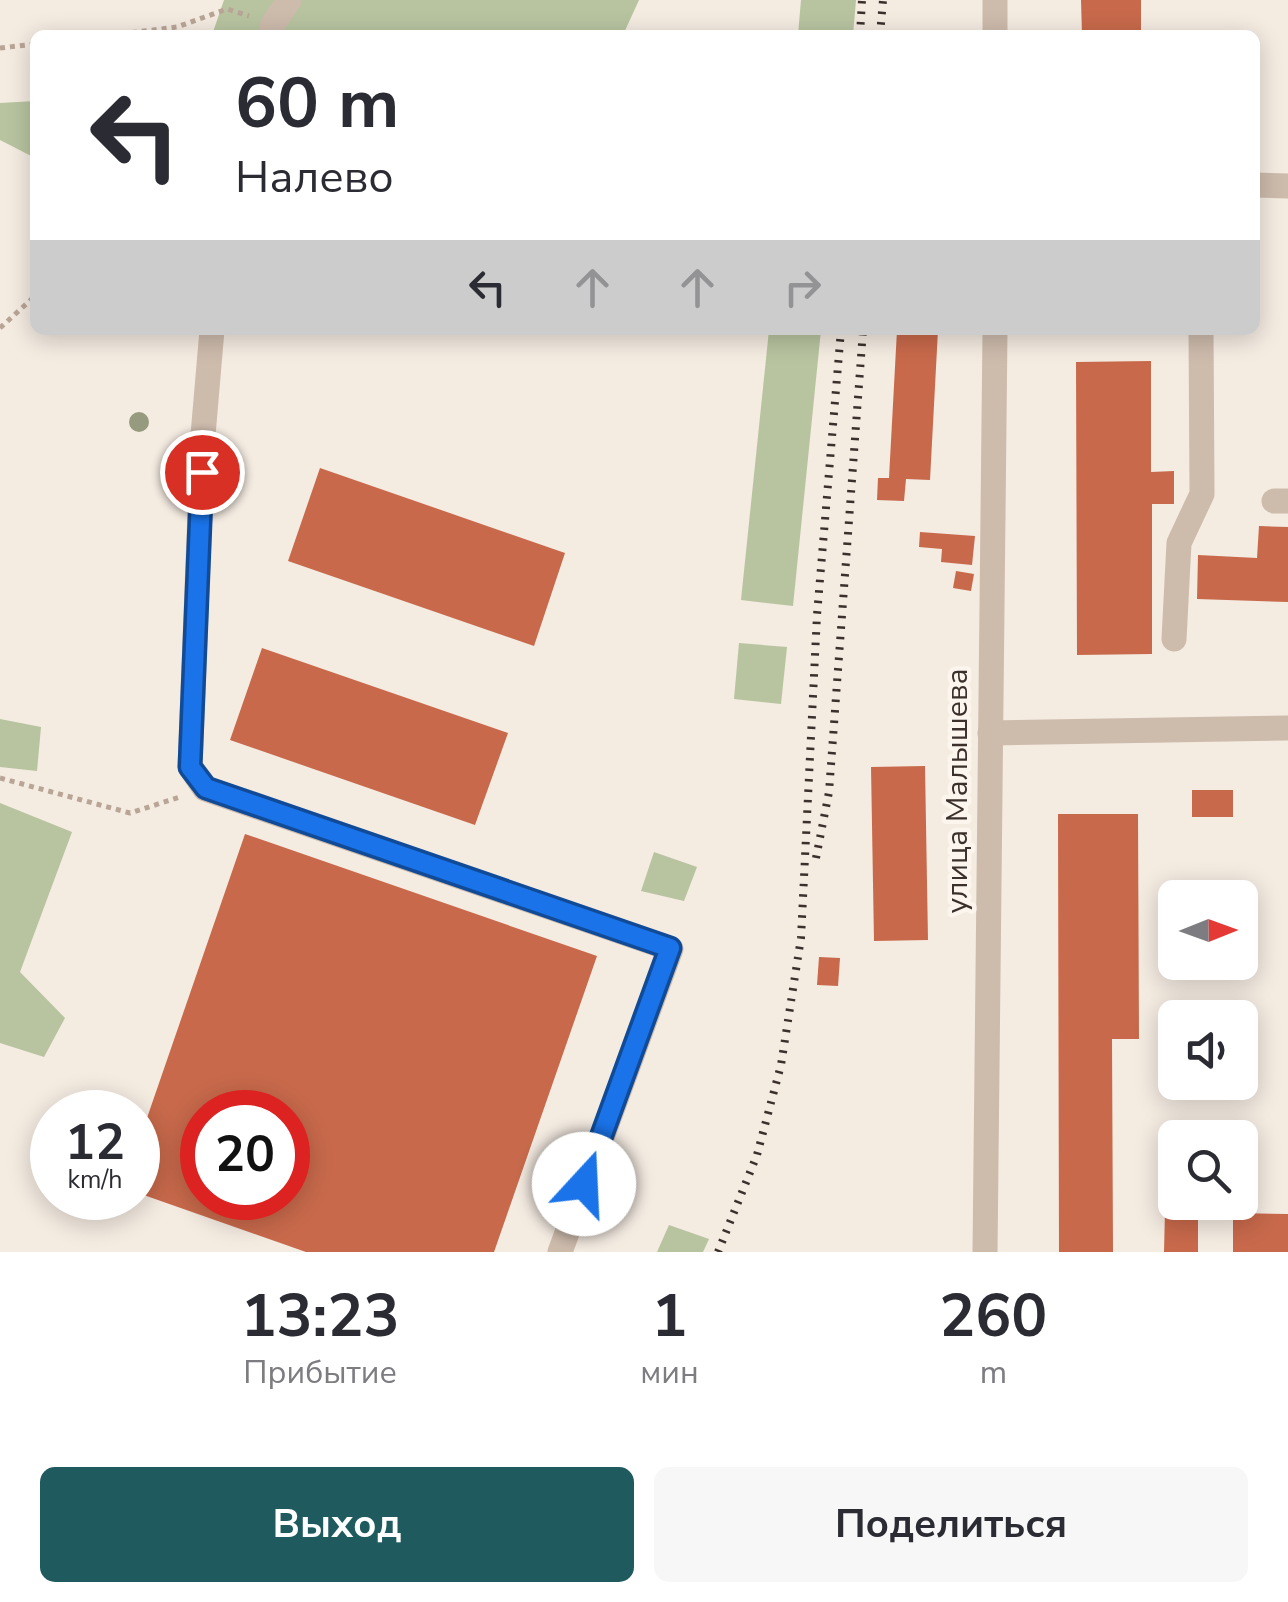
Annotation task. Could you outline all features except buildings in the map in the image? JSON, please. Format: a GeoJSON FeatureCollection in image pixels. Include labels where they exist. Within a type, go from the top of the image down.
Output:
{"type":"FeatureCollection","features":[{"type":"Feature","properties":{"kind":"street"},"geometry":{"type":"LineString","coordinates":[[271,30],[289,0]]}},
{"type":"Feature","properties":{"kind":"street"},"geometry":{"type":"LineString","coordinates":[[995,0],[996,30]]}},
{"type":"Feature","properties":{"kind":"street"},"geometry":{"type":"LineString","coordinates":[[1260,185],[1288,186]]}},
{"type":"Feature","properties":{"kind":"street"},"geometry":{"type":"LineString","coordinates":[[212,335],[203,435],[190,767],[206,788],[670,948],[560,1252]]}},
{"type":"Feature","properties":{"kind":"street","name":"улица Малышева"},"geometry":{"type":"LineString","coordinates":[[985,1252],[995,335]]}},
{"type":"Feature","properties":{"kind":"street"},"geometry":{"type":"LineString","coordinates":[[1174,639],[1179,544],[1202,494],[1200,335]]}},
{"type":"Feature","properties":{"kind":"street"},"geometry":{"type":"LineString","coordinates":[[990,733],[1288,728]]}},
{"type":"Feature","properties":{"kind":"path"},"geometry":{"type":"LineString","coordinates":[[153,30],[177,27],[228,9],[271,30]]}},
{"type":"Feature","properties":{"kind":"path"},"geometry":{"type":"LineString","coordinates":[[0,48],[30,45]]}},
{"type":"Feature","properties":{"kind":"path"},"geometry":{"type":"LineString","coordinates":[[0,328],[30,301]]}},
{"type":"Feature","properties":{"kind":"path"},"geometry":{"type":"LineString","coordinates":[[0,778],[130,813],[206,788]]}},
{"type":"Feature","properties":{"kind":"green space"},"geometry":{"type":"Polygon","coordinates":[[[224,0],[639,0],[625,30],[214,30],[224,0]]]}},
{"type":"Feature","properties":{"kind":"green space"},"geometry":{"type":"Polygon","coordinates":[[[801,0],[856,0],[853,30],[798,30],[801,0]]]}},
{"type":"Feature","properties":{"kind":"green space"},"geometry":{"type":"Polygon","coordinates":[[[30,101],[30,155],[0,140],[0,103],[30,101]]]}},
{"type":"Feature","properties":{"kind":"green space"},"geometry":{"type":"Polygon","coordinates":[[[768,335],[820,335],[793,606],[741,600],[768,335]]]}},
{"type":"Feature","properties":{"kind":"green space"},"geometry":{"type":"Polygon","coordinates":[[[739,643],[787,647],[781,704],[734,699],[739,643]]]}},
{"type":"Feature","properties":{"kind":"green space"},"geometry":{"type":"Polygon","coordinates":[[[0,719],[41,727],[37,771],[0,767],[0,719]]]}},
{"type":"Feature","properties":{"kind":"green space"},"geometry":{"type":"Polygon","coordinates":[[[0,803],[72,832],[20,972],[65,1018],[44,1057],[0,1043],[0,803]]]}},
{"type":"Feature","properties":{"kind":"green space"},"geometry":{"type":"Polygon","coordinates":[[[654,852],[697,867],[684,901],[641,891],[654,852]]]}},
{"type":"Feature","properties":{"kind":"green space"},"geometry":{"type":"Polygon","coordinates":[[[669,1225],[709,1239],[703,1252],[657,1252],[669,1225]]]}},
{"type":"Feature","properties":{"kind":"railway"},"geometry":{"type":"LineString","coordinates":[[860,30],[862,0]]}},
{"type":"Feature","properties":{"kind":"railway"},"geometry":{"type":"LineString","coordinates":[[880,30],[883,0]]}},
{"type":"Feature","properties":{"kind":"railway"},"geometry":{"type":"LineString","coordinates":[[718,1252],[757,1155],[781,1065],[801,938],[817,615],[841,335]]}},
{"type":"Feature","properties":{"kind":"railway"},"geometry":{"type":"LineString","coordinates":[[816,858],[829,792],[863,335]]}},
{"type":"Feature","properties":{"kind":"route"},"geometry":{"type":"LineString","coordinates":[[202,472],[190,767],[206,788],[670,948],[584,1184]]}}]}
